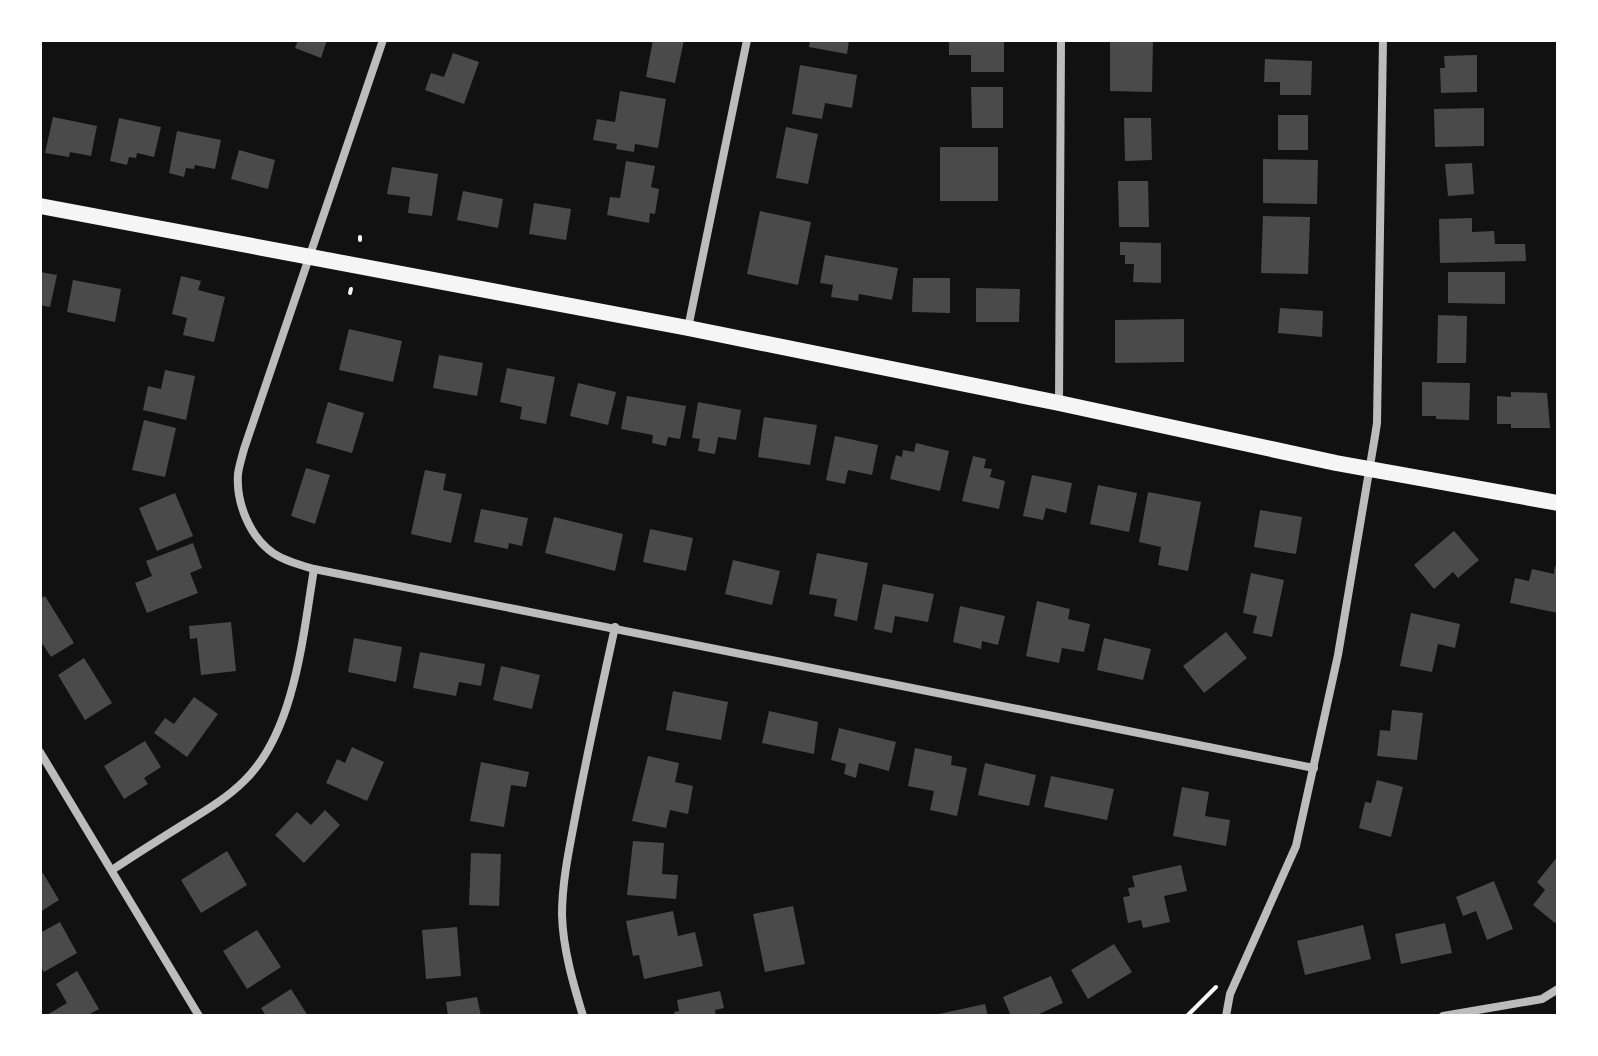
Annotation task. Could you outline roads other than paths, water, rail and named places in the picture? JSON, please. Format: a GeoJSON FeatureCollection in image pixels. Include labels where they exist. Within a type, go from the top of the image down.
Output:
{"type":"FeatureCollection","features":[{"type":"Feature","properties":{"kind":"main road"},"geometry":{"type":"LineString","coordinates":[[40,206],[688,328],[1369,469],[1558,503]]}},
{"type":"Feature","properties":{"kind":"street"},"geometry":{"type":"LineString","coordinates":[[383,40],[238,473],[238,497],[251,529],[271,552],[292,563],[314,569],[1314,768]]}},
{"type":"Feature","properties":{"kind":"street"},"geometry":{"type":"LineString","coordinates":[[688,328],[747,40]]}},
{"type":"Feature","properties":{"kind":"street"},"geometry":{"type":"LineString","coordinates":[[1059,403],[1061,40]]}},
{"type":"Feature","properties":{"kind":"street"},"geometry":{"type":"LineString","coordinates":[[1226,1016],[1230,994],[1296,846],[1338,655],[1377,423],[1383,40]]}},
{"type":"Feature","properties":{"kind":"street"},"geometry":{"type":"LineString","coordinates":[[112,870],[227,797],[247,779],[269,749],[285,714],[314,569]]}},
{"type":"Feature","properties":{"kind":"street"},"geometry":{"type":"LineString","coordinates":[[583,1016],[566,950],[562,918],[563,887],[615,627]]}},
{"type":"Feature","properties":{"kind":"street"},"geometry":{"type":"LineString","coordinates":[[40,752],[199,1016]]}},
{"type":"Feature","properties":{"kind":"street"},"geometry":{"type":"LineString","coordinates":[[1443,1016],[1542,999],[1558,989]]}}]}
